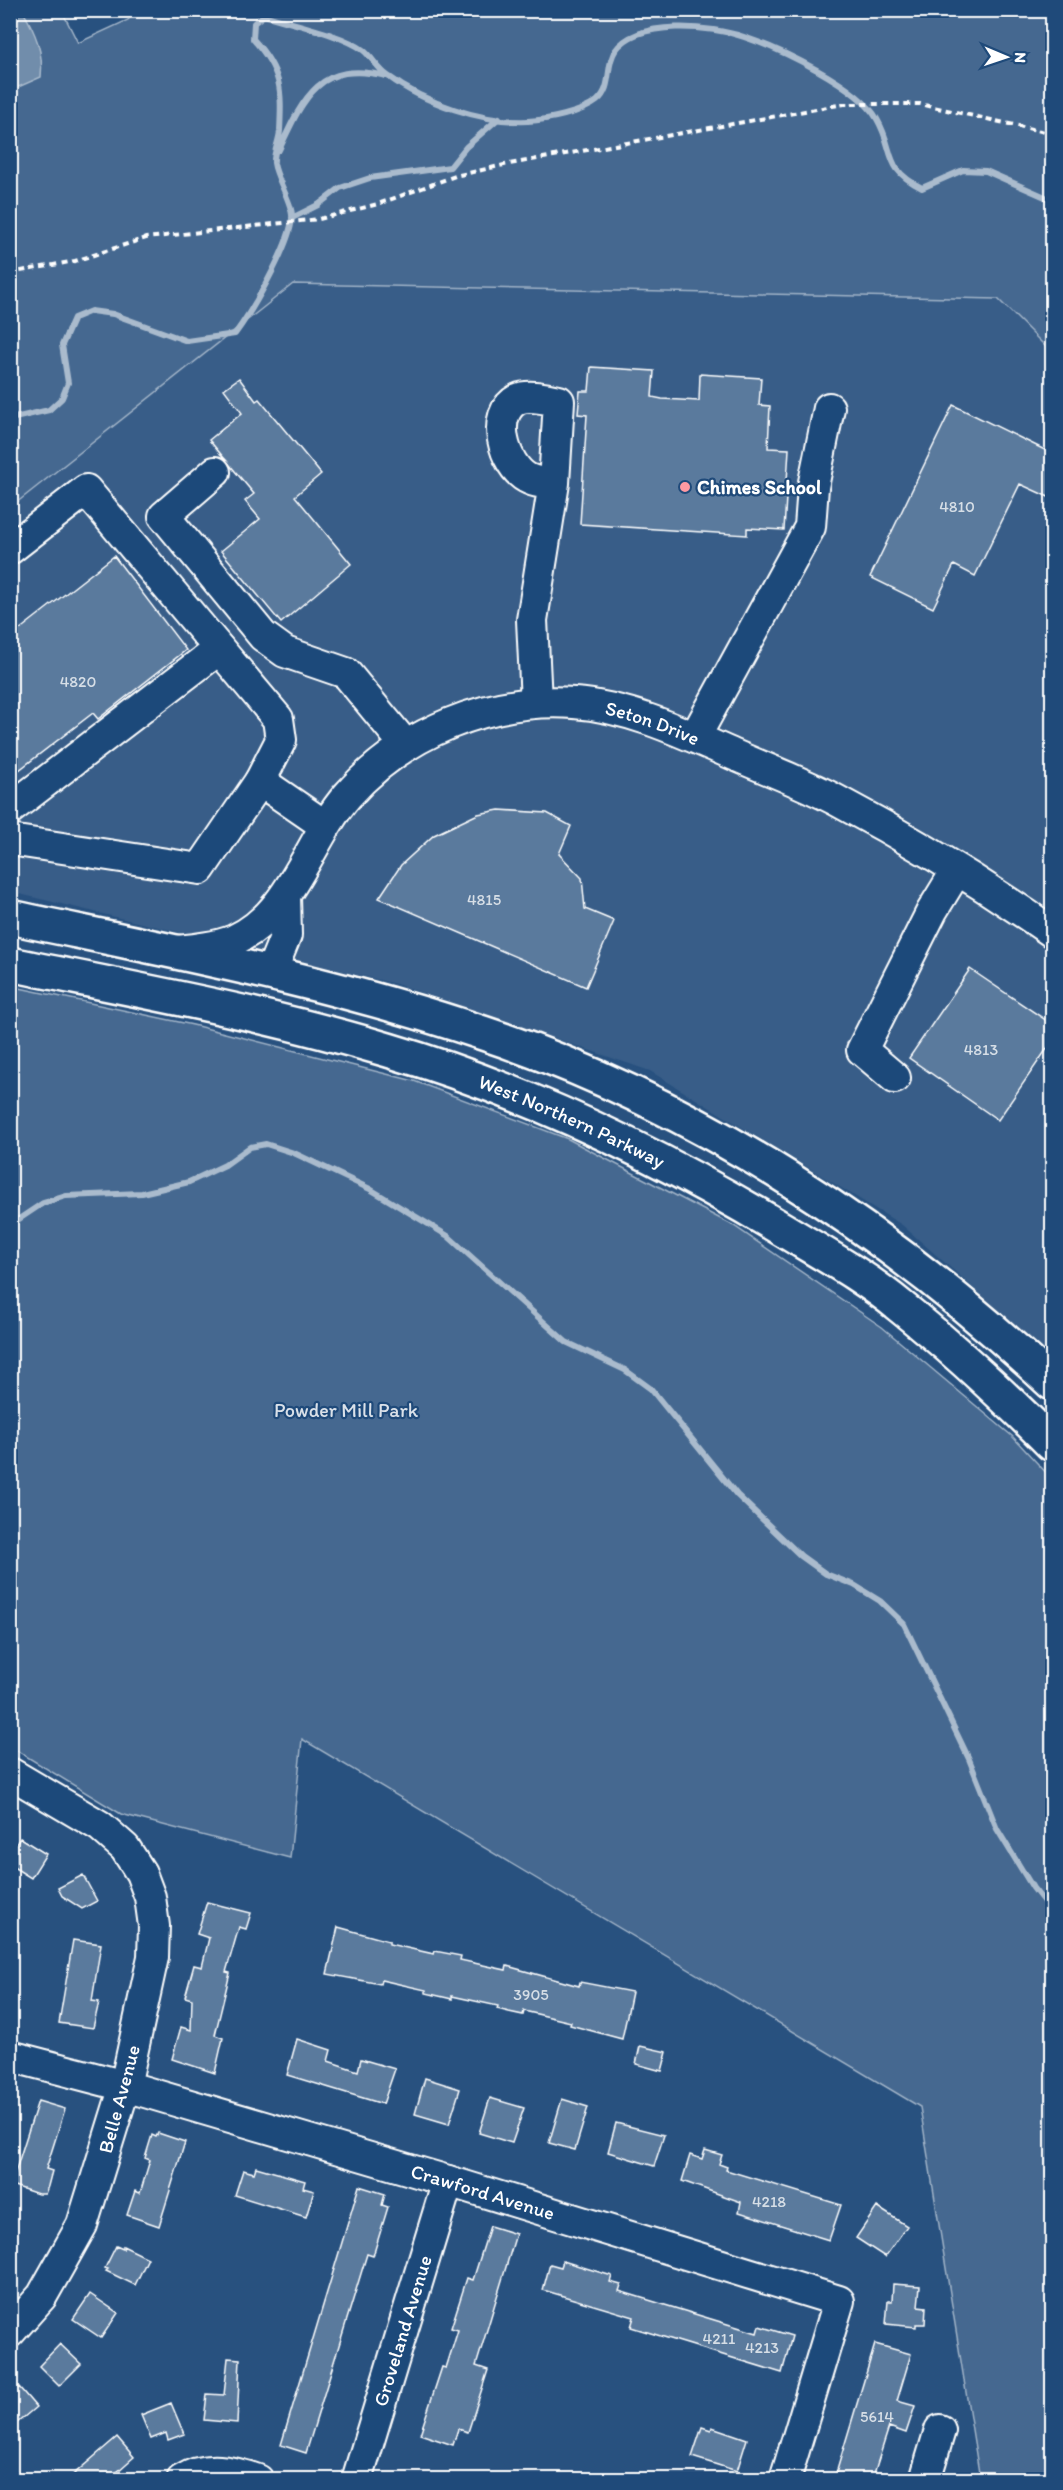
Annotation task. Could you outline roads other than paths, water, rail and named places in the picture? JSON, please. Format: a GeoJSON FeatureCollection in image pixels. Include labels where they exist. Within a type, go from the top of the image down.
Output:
{"type":"FeatureCollection","features":[{"type":"Feature","properties":{"kind":"main road"},"geometry":{"type":"LineString","coordinates":[[10,917],[271,972],[397,1006],[489,1035],[657,1106],[789,1179],[857,1223],[920,1268],[974,1312],[1053,1383]]}},
{"type":"Feature","properties":{"kind":"main road","name":"West Northern Parkway"},"geometry":{"type":"LineString","coordinates":[[10,964],[239,1012],[331,1034],[444,1068],[555,1112],[673,1167],[830,1256],[899,1305],[1004,1396],[1053,1444]]}},
{"type":"Feature","properties":{"kind":"main road"},"geometry":{"type":"LineString","coordinates":[[239,1012],[271,972]]}},
{"type":"Feature","properties":{"kind":"street"},"geometry":{"type":"LineString","coordinates":[[695,737],[810,527],[813,487],[829,408]]}},
{"type":"Feature","properties":{"kind":"street"},"geometry":{"type":"LineString","coordinates":[[215,472],[164,516],[263,636],[285,652],[346,673],[406,746]]}},
{"type":"Feature","properties":{"kind":"street"},"geometry":{"type":"LineString","coordinates":[[536,702],[532,620],[554,483]]}},
{"type":"Feature","properties":{"kind":"street"},"geometry":{"type":"LineString","coordinates":[[10,549],[86,490],[278,719],[280,740],[260,781],[200,869],[10,840]]}},
{"type":"Feature","properties":{"kind":"street"},"geometry":{"type":"LineString","coordinates":[[10,809],[219,649]]}},
{"type":"Feature","properties":{"kind":"street","name":"Seton Drive"},"geometry":{"type":"LineString","coordinates":[[175,952],[232,941],[249,932],[285,897],[324,825],[367,775],[406,746],[481,712],[536,702],[576,703],[621,710],[695,737],[833,798],[957,870],[1053,932]]}},
{"type":"Feature","properties":{"kind":"street"},"geometry":{"type":"LineString","coordinates":[[260,781],[324,825]]}},
{"type":"Feature","properties":{"kind":"street"},"geometry":{"type":"LineString","coordinates":[[895,1078],[862,1050],[932,911],[957,870]]}},
{"type":"Feature","properties":{"kind":"street","name":"Seton Drive"},"geometry":{"type":"LineString","coordinates":[[271,972],[286,935],[285,897]]}},
{"type":"Feature","properties":{"kind":"street","name":"Belle Avenue"},"geometry":{"type":"LineString","coordinates":[[10,1773],[100,1826],[125,1848],[141,1873],[150,1897],[154,1926],[153,1957],[125,2086],[81,2225],[42,2296],[10,2332]]}},
{"type":"Feature","properties":{"kind":"street","name":"Crawford Avenue"},"geometry":{"type":"LineString","coordinates":[[10,2056],[125,2086],[448,2181],[839,2301],[785,2480]]}},
{"type":"Feature","properties":{"kind":"street","name":"Groveland Avenue"},"geometry":{"type":"LineString","coordinates":[[357,2480],[448,2181]]}},
{"type":"Feature","properties":{"kind":"street"},"geometry":{"type":"LineString","coordinates":[[925,2480],[940,2430]]}},
{"type":"Feature","properties":{"kind":"street"},"geometry":{"type":"LineString","coordinates":[[182,2480],[200,2472],[217,2470],[258,2480]]}},
{"type":"Feature","properties":{"kind":"waterway"},"geometry":{"type":"LineString","coordinates":[[10,419],[49,410],[62,398],[68,383],[62,345],[74,318],[91,311],[113,314],[187,341],[235,334],[251,310],[277,262],[292,219],[292,213],[274,163],[280,131],[281,103],[278,81],[270,61],[253,39],[254,23],[264,15],[330,34],[354,44],[388,76],[436,103],[473,115],[511,121],[554,117],[583,109],[597,101],[605,90],[610,63],[615,51],[626,40],[640,33],[676,28],[730,33],[797,60],[854,94],[868,106],[877,119],[895,166],[909,181],[922,188],[963,170],[986,171],[1052,200]]}},
{"type":"Feature","properties":{"kind":"waterway"},"geometry":{"type":"LineString","coordinates":[[279,150],[306,99],[330,78],[345,73],[363,72],[386,76]]}},
{"type":"Feature","properties":{"kind":"waterway"},"geometry":{"type":"LineString","coordinates":[[292,218],[318,205],[340,188],[370,178],[450,167],[466,147],[499,118]]}},
{"type":"Feature","properties":{"kind":"waterway"},"geometry":{"type":"LineString","coordinates":[[10,1225],[43,1203],[66,1196],[142,1193],[189,1182],[225,1165],[250,1147],[266,1144],[294,1153],[370,1189],[448,1236],[566,1342],[625,1370],[651,1389],[737,1495],[801,1556],[826,1574],[854,1585],[880,1601],[904,1624],[969,1759],[997,1829],[1033,1888],[1052,1912]]}},
{"type":"Feature","properties":{"kind":"place","name":"Chimes School"},"geometry":{"type":"Point","coordinates":[685,487]}},
{"type":"Feature","properties":{"kind":"park label","name":"Powder Mill Park"},"geometry":{"type":"Point","coordinates":[346,1410]}}]}
